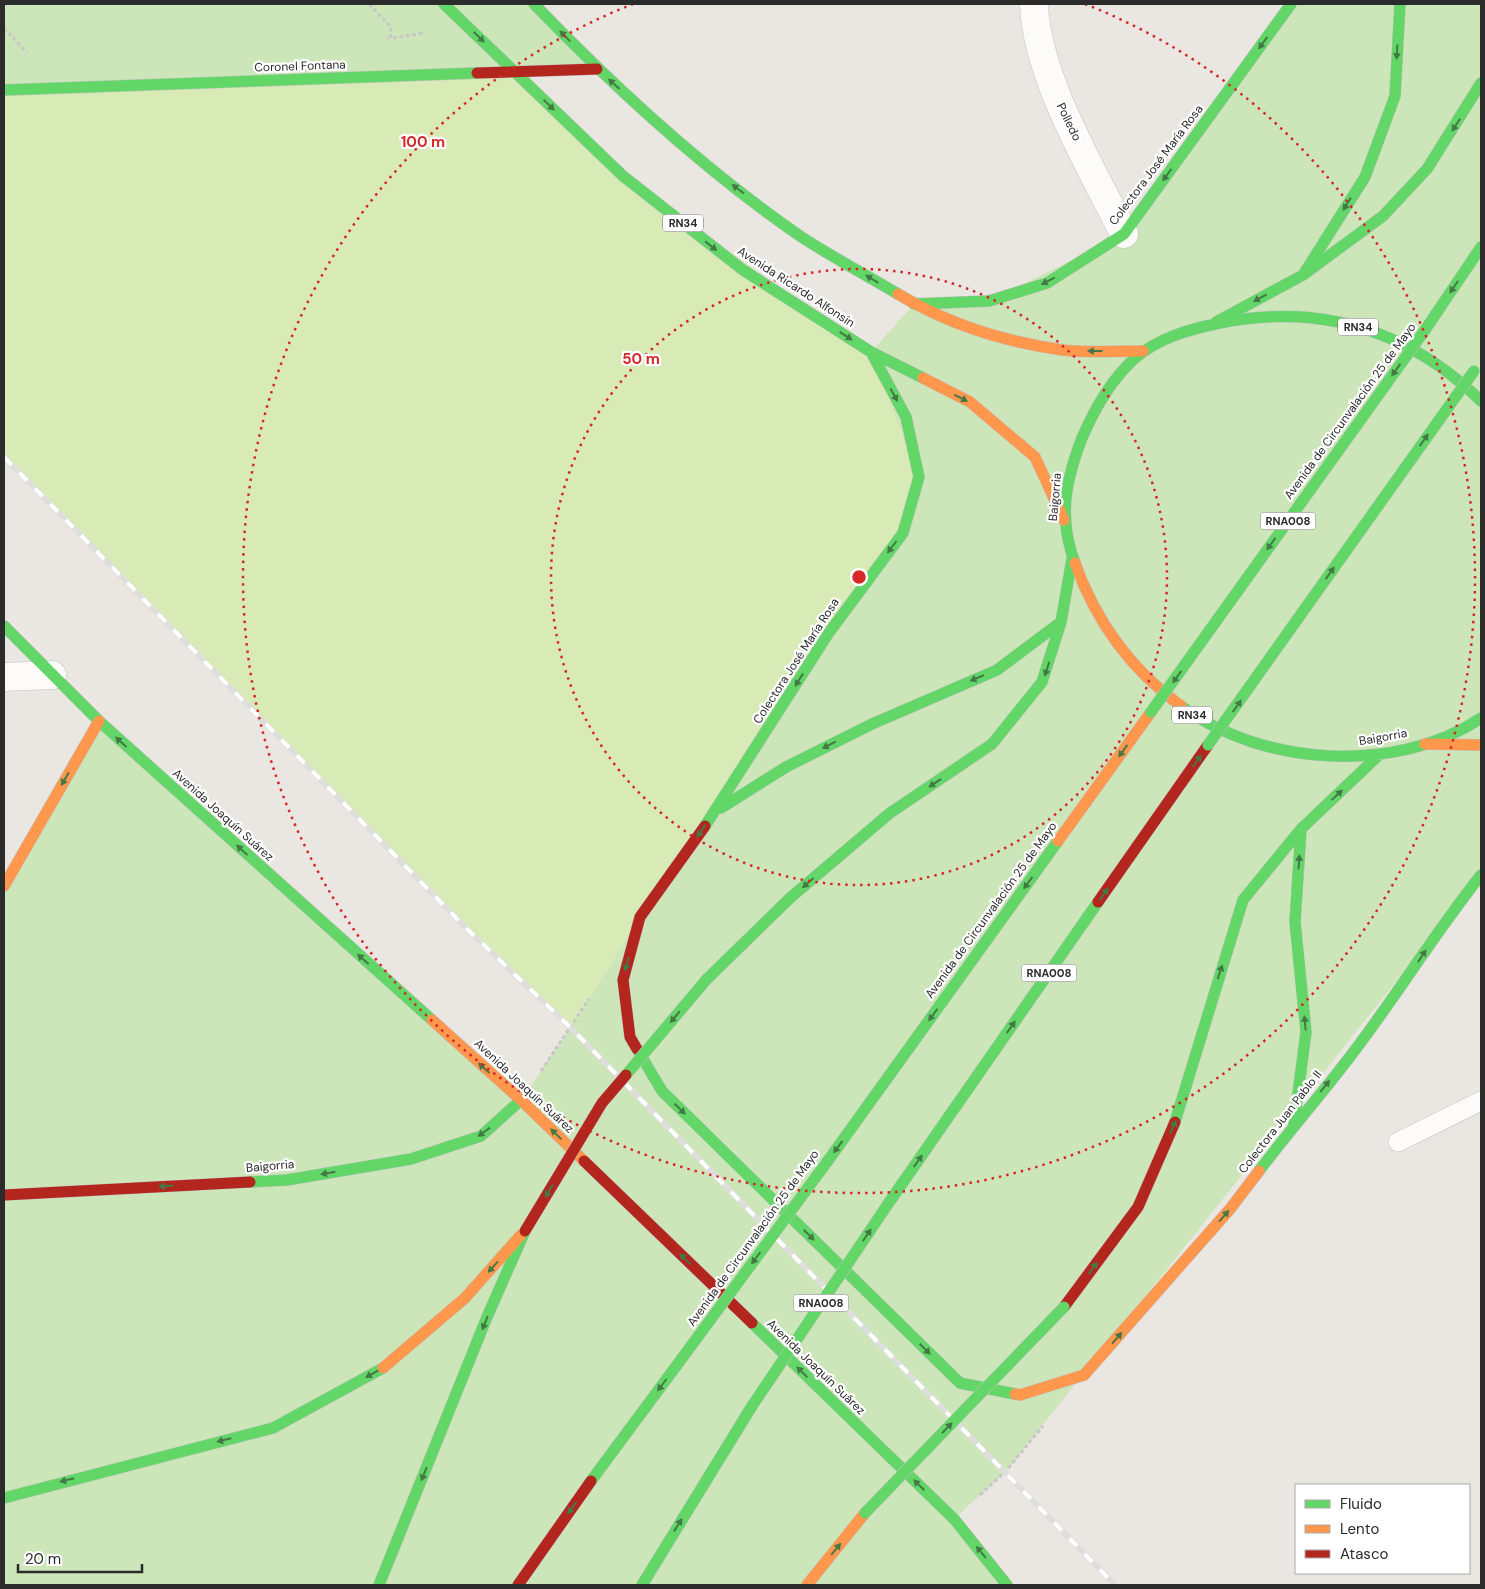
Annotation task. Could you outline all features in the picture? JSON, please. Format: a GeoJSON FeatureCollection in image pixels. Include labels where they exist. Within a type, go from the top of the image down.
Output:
{"type":"FeatureCollection","features":[{"type":"Feature","properties":{"kind":"main road","name":"Avenida Ricardo Alfonsín"},"geometry":{"type":"LineString","coordinates":[[444,4],[623,176],[735,265],[870,352],[970,402],[1036,457],[1064,521]]}},
{"type":"Feature","properties":{"kind":"main road","name":"RN34"},"geometry":{"type":"LineString","coordinates":[[534,4],[597,69],[695,157],[801,236],[914,304],[987,335],[1064,350],[1143,351]]}},
{"type":"Feature","properties":{"kind":"main road","name":"Colectora José María Rosa"},"geometry":{"type":"LineString","coordinates":[[914,304],[989,301],[1047,283],[1124,234],[1291,4]]}},
{"type":"Feature","properties":{"kind":"main road"},"geometry":{"type":"LineString","coordinates":[[1303,275],[1365,177],[1395,96],[1400,4]]}},
{"type":"Feature","properties":{"kind":"main road","name":"Coronel Fontana"},"geometry":{"type":"LineString","coordinates":[[4,90],[597,69]]}},
{"type":"Feature","properties":{"kind":"main road"},"geometry":{"type":"LineString","coordinates":[[1214,324],[1303,275],[1383,216],[1428,169],[1481,83]]}},
{"type":"Feature","properties":{"kind":"main road","name":"Avenida de Circunvalación 25 de Mayo"},"geometry":{"type":"LineString","coordinates":[[518,1585],[600,1468],[827,1162],[1151,712],[1425,330],[1481,247]]}},
{"type":"Feature","properties":{"kind":"main road","name":"Baigorria"},"geometry":{"type":"LineString","coordinates":[[1481,401],[1442,367],[1400,343],[1356,326],[1309,317],[1261,316],[1214,324],[1177,335],[1143,351],[1112,385],[1087,424],[1070,471],[1064,521],[1072,559],[1088,600],[1110,638],[1138,672],[1171,702],[1208,726],[1249,743],[1291,754],[1336,758],[1380,754],[1424,744],[1474,724],[1481,718]]}},
{"type":"Feature","properties":{"kind":"main road","name":"Colectora José María Rosa"},"geometry":{"type":"LineString","coordinates":[[870,352],[906,417],[919,477],[903,533],[828,634],[716,811],[640,917],[623,980],[630,1037],[662,1091],[960,1383],[1020,1395],[1084,1375]]}},
{"type":"Feature","properties":{"kind":"main road","name":"RNA008"},"geometry":{"type":"LineString","coordinates":[[642,1585],[752,1406],[890,1200],[1208,745],[1481,360]]}},
{"type":"Feature","properties":{"kind":"main road"},"geometry":{"type":"LineString","coordinates":[[379,1585],[487,1317],[525,1231],[602,1103],[706,980],[790,898],[890,813],[992,744],[1042,682],[1061,622],[1072,559]]}},
{"type":"Feature","properties":{"kind":"main road"},"geometry":{"type":"LineString","coordinates":[[716,811],[786,767],[872,724],[997,670],[1061,622]]}},
{"type":"Feature","properties":{"kind":"main road","name":"Avenida Joaquín Suárez"},"geometry":{"type":"LineString","coordinates":[[4,626],[99,722],[521,1100],[954,1519],[1007,1585]]}},
{"type":"Feature","properties":{"kind":"main road"},"geometry":{"type":"LineString","coordinates":[[4,886],[99,722]]}},
{"type":"Feature","properties":{"kind":"main road"},"geometry":{"type":"LineString","coordinates":[[1424,744],[1481,745]]}},
{"type":"Feature","properties":{"kind":"main road"},"geometry":{"type":"LineString","coordinates":[[807,1585],[865,1513],[1064,1307],[1138,1207],[1181,1108],[1212,996],[1243,900],[1301,829],[1380,754]]}},
{"type":"Feature","properties":{"kind":"main road"},"geometry":{"type":"LineString","coordinates":[[1294,1124],[1306,1032],[1295,922],[1301,829]]}},
{"type":"Feature","properties":{"kind":"main road","name":"Colectora Juan Pablo II"},"geometry":{"type":"LineString","coordinates":[[1084,1375],[1230,1209],[1294,1124],[1360,1045],[1448,916],[1481,875]]}},
{"type":"Feature","properties":{"kind":"main road","name":"Baigorria"},"geometry":{"type":"LineString","coordinates":[[4,1194],[287,1180],[411,1159],[481,1136],[521,1100]]}},
{"type":"Feature","properties":{"kind":"main road"},"geometry":{"type":"LineString","coordinates":[[4,1498],[273,1428],[381,1369],[465,1298],[525,1231]]}},
{"type":"Feature","properties":{"kind":"street","name":"Polledo"},"geometry":{"type":"LineString","coordinates":[[1034,4],[1034,24],[1056,96],[1124,234]]}},
{"type":"Feature","properties":{"kind":"street"},"geometry":{"type":"LineString","coordinates":[[4,677],[52,675]]}},
{"type":"Feature","properties":{"kind":"lane"},"geometry":{"type":"LineString","coordinates":[[1398,1142],[1481,1101]]}},
{"type":"Feature","properties":{"kind":"path"},"geometry":{"type":"LineString","coordinates":[[521,1100],[571,1028]]}},
{"type":"Feature","properties":{"kind":"green space"},"geometry":{"type":"Polygon","coordinates":[[[4,4],[534,4],[597,69],[4,90],[4,4]]]}},
{"type":"Feature","properties":{"kind":"green space"},"geometry":{"type":"Polygon","coordinates":[[[1291,4],[1481,4],[1481,875],[1006,1471],[954,1519],[1007,1585],[4,1585],[4,886],[99,721],[521,1100],[571,1028],[640,917],[871,352],[914,304],[989,301],[1124,234],[1291,4]]]}},
{"type":"Feature","properties":{"kind":"green space"},"geometry":{"type":"Polygon","coordinates":[[[514,71],[623,176],[871,352],[919,477],[903,533],[640,917],[571,1028],[469,931],[4,457],[4,90],[514,71]]]}},
{"type":"Feature","properties":{"kind":"railway"},"geometry":{"type":"LineString","coordinates":[[4,457],[469,931],[571,1028],[1115,1585]]}},
{"type":"Feature","properties":{"kind":"traffic: fast"},"geometry":{"type":"LineString","coordinates":[[444,4],[623,176],[743,270],[871,352],[923,378]]}},
{"type":"Feature","properties":{"kind":"traffic: fast"},"geometry":{"type":"LineString","coordinates":[[534,4],[597,67],[695,156],[800,236],[898,294]]}},
{"type":"Feature","properties":{"kind":"traffic: fast"},"geometry":{"type":"LineString","coordinates":[[914,304],[989,301],[1047,283],[1124,234],[1291,4]]}},
{"type":"Feature","properties":{"kind":"traffic: fast"},"geometry":{"type":"LineString","coordinates":[[1216,322],[1303,275],[1365,177],[1395,96],[1400,4]]}},
{"type":"Feature","properties":{"kind":"traffic: fast"},"geometry":{"type":"LineString","coordinates":[[4,90],[477,73]]}},
{"type":"Feature","properties":{"kind":"traffic: fast"},"geometry":{"type":"LineString","coordinates":[[1303,275],[1383,216],[1427,169],[1481,83]]}},
{"type":"Feature","properties":{"kind":"traffic: fast"},"geometry":{"type":"LineString","coordinates":[[1425,330],[1481,247]]}},
{"type":"Feature","properties":{"kind":"traffic: fast"},"geometry":{"type":"LineString","coordinates":[[1075,563],[1070,547],[1065,515],[1071,470],[1082,438],[1104,396],[1126,367],[1153,345],[1175,335],[1209,325],[1257,318],[1293,317],[1327,320],[1361,328],[1393,339],[1453,376],[1481,401]]}},
{"type":"Feature","properties":{"kind":"traffic: fast"},"geometry":{"type":"LineString","coordinates":[[1151,712],[1425,330]]}},
{"type":"Feature","properties":{"kind":"traffic: fast"},"geometry":{"type":"LineString","coordinates":[[705,826],[828,634],[903,533],[919,477],[906,417],[871,352]]}},
{"type":"Feature","properties":{"kind":"traffic: fast"},"geometry":{"type":"LineString","coordinates":[[1208,745],[1474,371]]}},
{"type":"Feature","properties":{"kind":"traffic: fast"},"geometry":{"type":"LineString","coordinates":[[721,808],[786,767],[872,724],[997,670],[1061,622],[1072,559]]}},
{"type":"Feature","properties":{"kind":"traffic: fast"},"geometry":{"type":"LineString","coordinates":[[706,980],[790,898],[890,813],[992,744],[1042,682],[1061,622]]}},
{"type":"Feature","properties":{"kind":"traffic: fast"},"geometry":{"type":"LineString","coordinates":[[4,626],[99,721],[432,1020]]}},
{"type":"Feature","properties":{"kind":"traffic: fast"},"geometry":{"type":"LineString","coordinates":[[1181,706],[1214,726],[1250,741],[1289,751],[1330,756],[1370,755],[1410,749],[1447,736],[1481,718]]}},
{"type":"Feature","properties":{"kind":"traffic: fast"},"geometry":{"type":"LineString","coordinates":[[1294,1124],[1306,1032],[1295,922],[1301,829],[1380,754]]}},
{"type":"Feature","properties":{"kind":"traffic: fast"},"geometry":{"type":"LineString","coordinates":[[1175,1122],[1243,900],[1301,829]]}},
{"type":"Feature","properties":{"kind":"traffic: fast"},"geometry":{"type":"LineString","coordinates":[[827,1162],[1058,841]]}},
{"type":"Feature","properties":{"kind":"traffic: fast"},"geometry":{"type":"LineString","coordinates":[[1259,1171],[1349,1058],[1481,875]]}},
{"type":"Feature","properties":{"kind":"traffic: fast"},"geometry":{"type":"LineString","coordinates":[[890,1201],[1098,902]]}},
{"type":"Feature","properties":{"kind":"traffic: fast"},"geometry":{"type":"LineString","coordinates":[[626,1075],[706,980]]}},
{"type":"Feature","properties":{"kind":"traffic: fast"},"geometry":{"type":"LineString","coordinates":[[637,1049],[662,1091],[960,1383],[1015,1394]]}},
{"type":"Feature","properties":{"kind":"traffic: fast"},"geometry":{"type":"LineString","coordinates":[[250,1182],[287,1180],[411,1159],[481,1136],[521,1100]]}},
{"type":"Feature","properties":{"kind":"traffic: fast"},"geometry":{"type":"LineString","coordinates":[[691,1346],[827,1162]]}},
{"type":"Feature","properties":{"kind":"traffic: fast"},"geometry":{"type":"LineString","coordinates":[[752,1406],[890,1201]]}},
{"type":"Feature","properties":{"kind":"traffic: fast"},"geometry":{"type":"LineString","coordinates":[[379,1585],[487,1317],[525,1231]]}},
{"type":"Feature","properties":{"kind":"traffic: fast"},"geometry":{"type":"LineString","coordinates":[[865,1513],[1064,1307]]}},
{"type":"Feature","properties":{"kind":"traffic: fast"},"geometry":{"type":"LineString","coordinates":[[752,1323],[954,1519],[1007,1585]]}},
{"type":"Feature","properties":{"kind":"traffic: fast"},"geometry":{"type":"LineString","coordinates":[[591,1481],[691,1346]]}},
{"type":"Feature","properties":{"kind":"traffic: fast"},"geometry":{"type":"LineString","coordinates":[[4,1498],[273,1428],[383,1368]]}},
{"type":"Feature","properties":{"kind":"traffic: fast"},"geometry":{"type":"LineString","coordinates":[[642,1585],[752,1406]]}},
{"type":"Feature","properties":{"kind":"traffic: slow"},"geometry":{"type":"LineString","coordinates":[[898,294],[957,323],[998,337],[1041,347],[1073,351],[1143,351]]}},
{"type":"Feature","properties":{"kind":"traffic: slow"},"geometry":{"type":"LineString","coordinates":[[923,378],[970,402],[1035,457],[1064,520]]}},
{"type":"Feature","properties":{"kind":"traffic: slow"},"geometry":{"type":"LineString","coordinates":[[1075,563],[1093,605],[1117,643],[1146,676],[1181,706]]}},
{"type":"Feature","properties":{"kind":"traffic: slow"},"geometry":{"type":"LineString","coordinates":[[1058,841],[1151,712]]}},
{"type":"Feature","properties":{"kind":"traffic: slow"},"geometry":{"type":"LineString","coordinates":[[4,886],[99,721]]}},
{"type":"Feature","properties":{"kind":"traffic: slow"},"geometry":{"type":"LineString","coordinates":[[1425,744],[1481,745]]}},
{"type":"Feature","properties":{"kind":"traffic: slow"},"geometry":{"type":"LineString","coordinates":[[432,1020],[521,1100],[584,1161]]}},
{"type":"Feature","properties":{"kind":"traffic: slow"},"geometry":{"type":"LineString","coordinates":[[1015,1394],[1020,1395],[1084,1375],[1230,1209],[1259,1171]]}},
{"type":"Feature","properties":{"kind":"traffic: slow"},"geometry":{"type":"LineString","coordinates":[[383,1368],[465,1298],[521,1235]]}},
{"type":"Feature","properties":{"kind":"traffic: slow"},"geometry":{"type":"LineString","coordinates":[[807,1585],[865,1513]]}},
{"type":"Feature","properties":{"kind":"traffic: jam"},"geometry":{"type":"LineString","coordinates":[[477,73],[597,69]]}},
{"type":"Feature","properties":{"kind":"traffic: jam"},"geometry":{"type":"LineString","coordinates":[[1098,902],[1208,745]]}},
{"type":"Feature","properties":{"kind":"traffic: jam"},"geometry":{"type":"LineString","coordinates":[[637,1049],[630,1037],[623,980],[640,917],[705,826]]}},
{"type":"Feature","properties":{"kind":"traffic: jam"},"geometry":{"type":"LineString","coordinates":[[525,1231],[602,1103],[626,1075]]}},
{"type":"Feature","properties":{"kind":"traffic: jam"},"geometry":{"type":"LineString","coordinates":[[1064,1307],[1138,1207],[1175,1122]]}},
{"type":"Feature","properties":{"kind":"traffic: jam"},"geometry":{"type":"LineString","coordinates":[[584,1161],[752,1323]]}},
{"type":"Feature","properties":{"kind":"traffic: jam"},"geometry":{"type":"LineString","coordinates":[[4,1195],[250,1182]]}},
{"type":"Feature","properties":{"kind":"traffic: jam"},"geometry":{"type":"LineString","coordinates":[[518,1585],[591,1481]]}}]}
